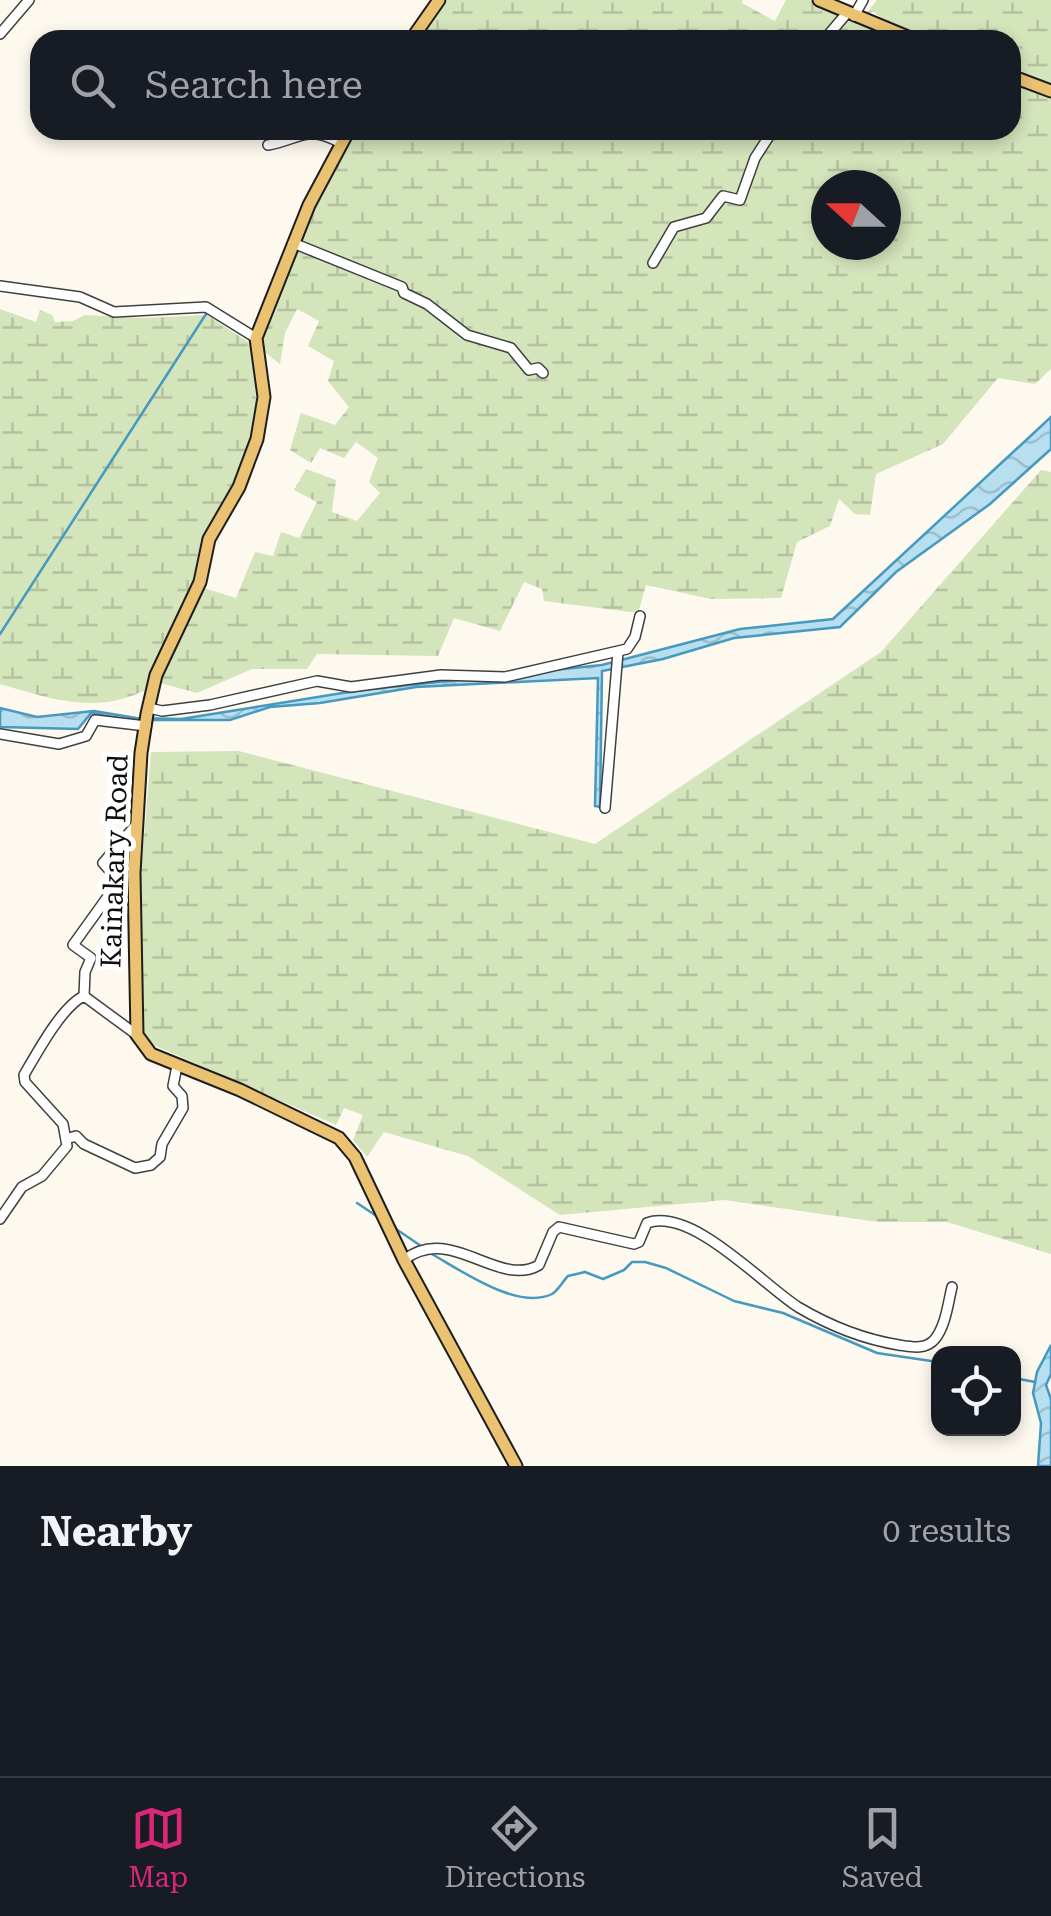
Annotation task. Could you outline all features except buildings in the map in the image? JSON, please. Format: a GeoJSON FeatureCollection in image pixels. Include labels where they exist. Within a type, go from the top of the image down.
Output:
{"type":"FeatureCollection","features":[{"type":"Feature","properties":{"kind":"main road"},"geometry":{"type":"LineString","coordinates":[[418,30],[439,0]]}},
{"type":"Feature","properties":{"kind":"main road"},"geometry":{"type":"LineString","coordinates":[[818,0],[890,30]]}},
{"type":"Feature","properties":{"kind":"main road"},"geometry":{"type":"LineString","coordinates":[[1021,80],[1051,90]]}},
{"type":"Feature","properties":{"kind":"main road","name":"Kainakary Road"},"geometry":{"type":"LineString","coordinates":[[137,1035],[136,825],[147,718],[156,675],[200,582],[209,540],[239,486],[257,439],[264,397],[256,338],[321,177],[343,140]]}},
{"type":"Feature","properties":{"kind":"main road"},"geometry":{"type":"LineString","coordinates":[[137,1035],[150,1054],[240,1090],[339,1138],[356,1158],[403,1258],[516,1466]]}},
{"type":"Feature","properties":{"kind":"street"},"geometry":{"type":"LineString","coordinates":[[0,34],[29,0]]}},
{"type":"Feature","properties":{"kind":"street"},"geometry":{"type":"LineString","coordinates":[[834,30],[863,0]]}},
{"type":"Feature","properties":{"kind":"street"},"geometry":{"type":"LineString","coordinates":[[268,146],[284,140]]}},
{"type":"Feature","properties":{"kind":"street"},"geometry":{"type":"LineString","coordinates":[[334,140],[341,143]]}},
{"type":"Feature","properties":{"kind":"street"},"geometry":{"type":"LineString","coordinates":[[653,262],[674,227],[706,218],[725,195],[740,200],[766,140]]}},
{"type":"Feature","properties":{"kind":"street"},"geometry":{"type":"LineString","coordinates":[[293,243],[402,287],[467,336],[510,348],[528,369],[538,368],[543,373]]}},
{"type":"Feature","properties":{"kind":"street"},"geometry":{"type":"LineString","coordinates":[[0,286],[80,297],[114,312],[206,306],[256,338]]}},
{"type":"Feature","properties":{"kind":"street"},"geometry":{"type":"LineString","coordinates":[[0,734],[60,744],[86,736],[95,720],[147,718],[162,711],[210,705],[316,681],[351,687],[441,675],[505,677],[618,652],[632,644],[640,616]]}},
{"type":"Feature","properties":{"kind":"street"},"geometry":{"type":"LineString","coordinates":[[605,808],[618,652]]}},
{"type":"Feature","properties":{"kind":"street"},"geometry":{"type":"LineString","coordinates":[[84,996],[85,972],[91,958],[73,944],[119,882],[102,862],[136,825]]}},
{"type":"Feature","properties":{"kind":"street"},"geometry":{"type":"LineString","coordinates":[[84,996],[137,1035]]}},
{"type":"Feature","properties":{"kind":"street"},"geometry":{"type":"LineString","coordinates":[[0,1219],[22,1187],[42,1176],[67,1146],[63,1124],[25,1082],[24,1074],[76,999],[84,996]]}},
{"type":"Feature","properties":{"kind":"street"},"geometry":{"type":"LineString","coordinates":[[66,1140],[76,1136],[84,1144],[135,1168],[151,1165],[160,1157],[162,1144],[183,1108],[182,1096],[173,1086],[177,1066]]}},
{"type":"Feature","properties":{"kind":"street"},"geometry":{"type":"LineString","coordinates":[[403,1258],[430,1249],[460,1252],[522,1272],[539,1266],[559,1227],[634,1244],[641,1239],[648,1221],[664,1222],[682,1226],[718,1244],[795,1305],[828,1323],[868,1339],[911,1347],[928,1345],[937,1336],[952,1287]]}},
{"type":"Feature","properties":{"kind":"green space"},"geometry":{"type":"Polygon","coordinates":[[[448,0],[743,0],[742,3],[775,21],[786,0],[809,0],[883,30],[426,30],[448,0]]]}},
{"type":"Feature","properties":{"kind":"green space"},"geometry":{"type":"Polygon","coordinates":[[[877,0],[1051,0],[1051,88],[1021,77],[1021,30],[903,30],[874,12],[867,13],[877,0]]]}},
{"type":"Feature","properties":{"kind":"green space"},"geometry":{"type":"Polygon","coordinates":[[[1021,85],[1051,97],[1051,369],[1035,384],[998,378],[943,444],[876,474],[870,515],[855,514],[839,499],[830,526],[797,542],[781,598],[711,599],[646,585],[638,613],[544,601],[542,589],[524,582],[500,631],[454,618],[438,656],[317,654],[307,669],[252,669],[197,693],[160,683],[204,588],[236,598],[255,552],[273,556],[281,532],[299,538],[317,502],[294,490],[306,469],[336,480],[332,512],[357,521],[380,493],[369,482],[378,458],[356,442],[344,458],[320,448],[311,463],[290,450],[301,413],[335,425],[349,407],[328,381],[334,361],[308,346],[319,321],[297,309],[285,333],[280,364],[262,350],[263,332],[335,161],[349,140],[1021,140],[1021,85]]]}},
{"type":"Feature","properties":{"kind":"green space"},"geometry":{"type":"Polygon","coordinates":[[[0,309],[36,322],[40,310],[52,315],[55,322],[73,321],[85,315],[207,315],[251,344],[258,421],[230,494],[203,538],[196,582],[149,688],[130,696],[112,701],[75,702],[0,684],[0,309]]]}},
{"type":"Feature","properties":{"kind":"green space"},"geometry":{"type":"Polygon","coordinates":[[[1041,470],[1051,472],[1051,1254],[947,1222],[878,1222],[724,1200],[560,1215],[468,1156],[384,1132],[367,1157],[353,1140],[363,1115],[344,1108],[336,1125],[149,1043],[141,1029],[141,875],[151,752],[239,751],[595,844],[881,652],[1041,470]]]}},
{"type":"Feature","properties":{"kind":"water"},"geometry":{"type":"Polygon","coordinates":[[[1051,417],[1051,449],[990,504],[896,572],[840,627],[734,638],[663,659],[602,671],[600,807],[595,806],[598,678],[416,687],[270,707],[230,720],[129,720],[91,713],[78,729],[0,727],[0,708],[37,717],[94,711],[136,718],[181,719],[361,690],[602,665],[740,629],[833,619],[1051,417]]]}},
{"type":"Feature","properties":{"kind":"water"},"geometry":{"type":"Polygon","coordinates":[[[1051,1345],[1051,1374],[1046,1385],[1051,1399],[1051,1466],[1038,1466],[1041,1423],[1033,1393],[1037,1372],[1051,1345]]]}},
{"type":"Feature","properties":{"kind":"waterway"},"geometry":{"type":"LineString","coordinates":[[0,634],[206,314]]}},
{"type":"Feature","properties":{"kind":"waterway"},"geometry":{"type":"LineString","coordinates":[[357,1203],[378,1217]]}},
{"type":"Feature","properties":{"kind":"waterway"},"geometry":{"type":"LineString","coordinates":[[393,1227],[424,1248]]}},
{"type":"Feature","properties":{"kind":"waterway"},"geometry":{"type":"LineString","coordinates":[[430,1253],[489,1286],[538,1298],[554,1293],[568,1276],[585,1272],[603,1279],[632,1262],[645,1262],[734,1301],[783,1313],[877,1353],[931,1361]]}},
{"type":"Feature","properties":{"kind":"waterway"},"geometry":{"type":"LineString","coordinates":[[1021,1379],[1035,1382]]}}]}
